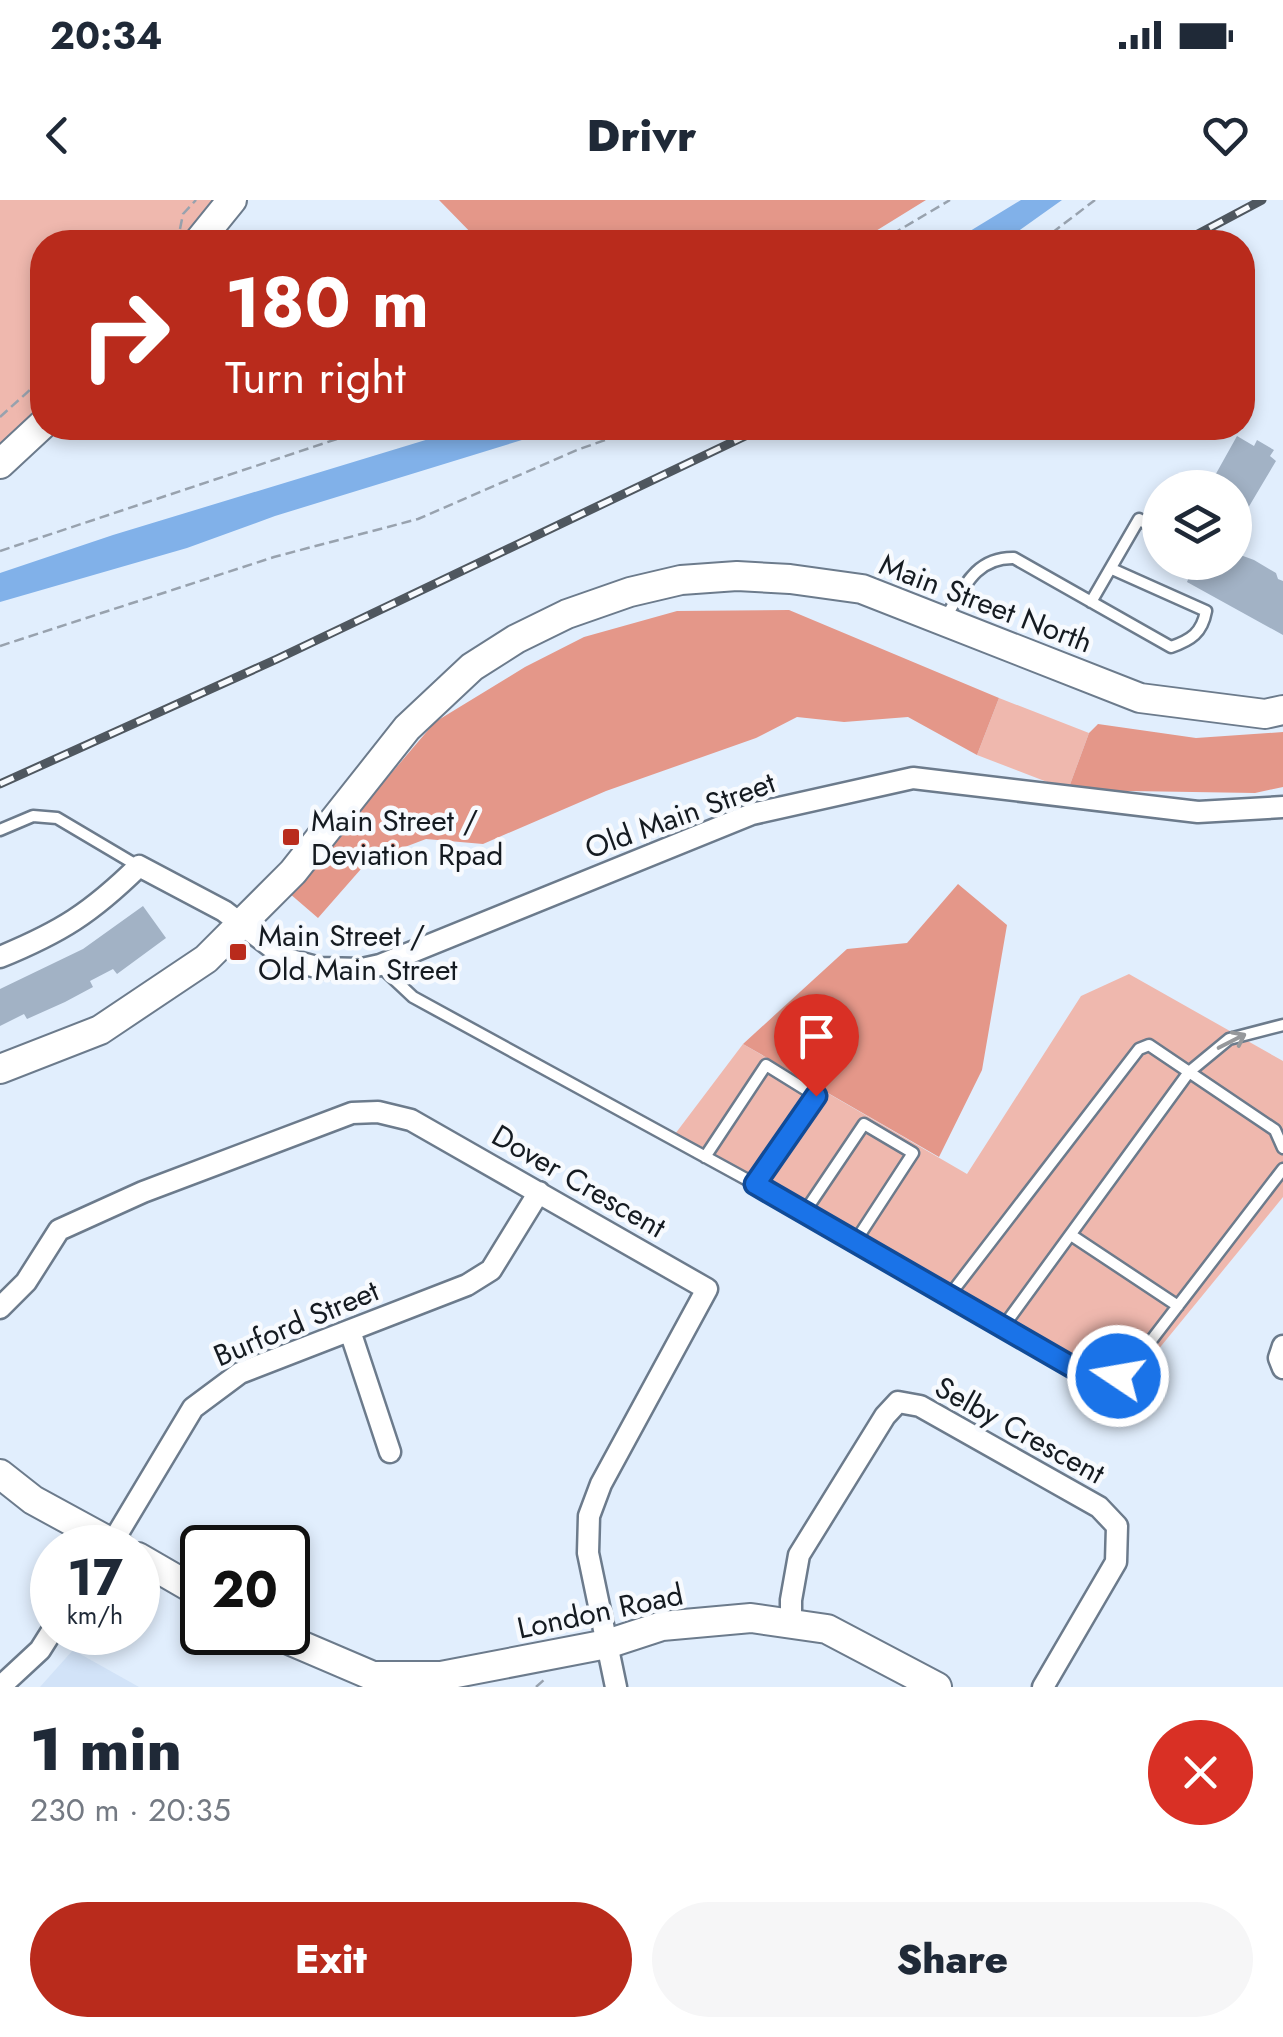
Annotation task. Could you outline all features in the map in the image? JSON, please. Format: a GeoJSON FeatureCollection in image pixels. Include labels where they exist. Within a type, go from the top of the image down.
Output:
{"type":"FeatureCollection","features":[{"type":"Feature","properties":{"kind":"main road"},"geometry":{"type":"LineString","coordinates":[[199,230],[232,200]]}},
{"type":"Feature","properties":{"kind":"main road"},"geometry":{"type":"LineString","coordinates":[[0,464],[30,436]]}},
{"type":"Feature","properties":{"kind":"main road","name":"Main Street North"},"geometry":{"type":"LineString","coordinates":[[0,1069],[100,1030],[206,960],[293,872],[407,728],[472,667],[516,639],[567,614],[630,592],[680,580],[737,576],[862,589],[1140,698],[1265,714],[1283,710]]}},
{"type":"Feature","properties":{"kind":"main road"},"geometry":{"type":"LineString","coordinates":[[0,1474],[34,1500],[77,1525]]}},
{"type":"Feature","properties":{"kind":"main road","name":"London Road"},"geometry":{"type":"LineString","coordinates":[[310,1649],[373,1676],[440,1676],[607,1644],[662,1626],[751,1618],[827,1629],[938,1687]]}},
{"type":"Feature","properties":{"kind":"street","name":"Old Main Street"},"geometry":{"type":"LineString","coordinates":[[138,866],[224,911],[287,960],[320,968],[362,968],[380,965],[752,814],[913,778],[1198,812],[1283,807]]}},
{"type":"Feature","properties":{"kind":"street"},"geometry":{"type":"LineString","coordinates":[[0,957],[70,926],[103,902],[138,866]]}},
{"type":"Feature","properties":{"kind":"street","name":"Dover Crescent"},"geometry":{"type":"LineString","coordinates":[[0,1308],[34,1272],[55,1224],[352,1114],[378,1112],[411,1120],[707,1289],[601,1484],[589,1516],[588,1553],[607,1644]]}},
{"type":"Feature","properties":{"kind":"street","name":"Burford Street"},"geometry":{"type":"LineString","coordinates":[[126,1525],[193,1408],[240,1373],[467,1285],[491,1270],[539,1192]]}},
{"type":"Feature","properties":{"kind":"street"},"geometry":{"type":"LineString","coordinates":[[350,1330],[390,1452]]}},
{"type":"Feature","properties":{"kind":"street"},"geometry":{"type":"LineString","coordinates":[[1283,1346],[1283,1368]]}},
{"type":"Feature","properties":{"kind":"street","name":"Selby Crescent"},"geometry":{"type":"LineString","coordinates":[[790,1624],[799,1555],[885,1416],[898,1402],[920,1406],[1099,1507],[1117,1526],[1116,1562],[1043,1687]]}},
{"type":"Feature","properties":{"kind":"street"},"geometry":{"type":"LineString","coordinates":[[607,1644],[616,1687]]}},
{"type":"Feature","properties":{"kind":"street"},"geometry":{"type":"LineString","coordinates":[[0,1687],[35,1655]]}},
{"type":"Feature","properties":{"kind":"lane"},"geometry":{"type":"LineString","coordinates":[[1091,602],[1139,519],[1142,521]]}},
{"type":"Feature","properties":{"kind":"lane"},"geometry":{"type":"LineString","coordinates":[[944,621],[976,568],[998,558],[1014,558],[1171,647],[1192,640],[1204,623],[1206,612],[1112,569]]}},
{"type":"Feature","properties":{"kind":"lane"},"geometry":{"type":"LineString","coordinates":[[0,830],[33,816],[57,818],[138,866]]}},
{"type":"Feature","properties":{"kind":"lane"},"geometry":{"type":"LineString","coordinates":[[380,965],[413,998],[755,1184],[1086,1375],[1105,1380],[1118,1376],[1137,1359],[1283,1169]]}},
{"type":"Feature","properties":{"kind":"lane"},"geometry":{"type":"LineString","coordinates":[[1003,1327],[1188,1072],[1230,1039],[1283,1025]]}},
{"type":"Feature","properties":{"kind":"lane"},"geometry":{"type":"LineString","coordinates":[[949,1296],[1140,1048],[1149,1046],[1275,1130],[1283,1148]]}},
{"type":"Feature","properties":{"kind":"lane"},"geometry":{"type":"LineString","coordinates":[[705,1157],[766,1065],[816,1096],[755,1184]]}},
{"type":"Feature","properties":{"kind":"lane"},"geometry":{"type":"LineString","coordinates":[[804,1212],[864,1124],[913,1153],[855,1242]]}},
{"type":"Feature","properties":{"kind":"lane"},"geometry":{"type":"LineString","coordinates":[[1071,1235],[1178,1306]]}},
{"type":"Feature","properties":{"kind":"path"},"geometry":{"type":"LineString","coordinates":[[186,230],[183,214],[196,200]]}},
{"type":"Feature","properties":{"kind":"path"},"geometry":{"type":"LineString","coordinates":[[900,230],[950,200]]}},
{"type":"Feature","properties":{"kind":"path"},"geometry":{"type":"LineString","coordinates":[[1055,230],[1094,200]]}},
{"type":"Feature","properties":{"kind":"path"},"geometry":{"type":"LineString","coordinates":[[0,417],[30,390]]}},
{"type":"Feature","properties":{"kind":"path"},"geometry":{"type":"LineString","coordinates":[[0,551],[334,440]]}},
{"type":"Feature","properties":{"kind":"path"},"geometry":{"type":"LineString","coordinates":[[0,646],[274,557],[418,519],[606,440]]}},
{"type":"Feature","properties":{"kind":"shaded area"},"geometry":{"type":"Polygon","coordinates":[[[0,200],[213,200],[189,230],[30,230],[30,417],[0,443],[0,200]]]}},
{"type":"Feature","properties":{"kind":"shaded area"},"geometry":{"type":"Polygon","coordinates":[[[439,200],[926,200],[877,230],[468,230],[439,200]]]}},
{"type":"Feature","properties":{"kind":"shaded area"},"geometry":{"type":"Polygon","coordinates":[[[789,610],[999,698],[977,755],[908,717],[844,722],[797,717],[756,738],[606,791],[483,844],[426,839],[368,861],[318,918],[289,893],[435,722],[525,667],[584,637],[677,611],[789,610]]]}},
{"type":"Feature","properties":{"kind":"shaded area"},"geometry":{"type":"Polygon","coordinates":[[[999,698],[1089,733],[1068,790],[977,755],[999,698]]]}},
{"type":"Feature","properties":{"kind":"shaded area"},"geometry":{"type":"Polygon","coordinates":[[[1098,724],[1196,738],[1283,732],[1283,787],[1255,793],[1068,790],[1089,733],[1098,724]]]}},
{"type":"Feature","properties":{"kind":"shaded area"},"geometry":{"type":"Polygon","coordinates":[[[958,884],[1007,925],[982,1070],[939,1157],[743,1044],[847,949],[907,943],[958,884]]]}},
{"type":"Feature","properties":{"kind":"shaded area"},"geometry":{"type":"Polygon","coordinates":[[[1129,974],[1283,1061],[1283,1197],[1117,1400],[1016,1347],[669,1142],[743,1044],[967,1174],[1081,996],[1129,974]]]}},
{"type":"Feature","properties":{"kind":"shaded area"},"geometry":{"type":"Polygon","coordinates":[[[69,1655],[82,1655],[139,1687],[40,1687],[69,1655]]]}},
{"type":"Feature","properties":{"kind":"water"},"geometry":{"type":"Polygon","coordinates":[[[1021,200],[1062,200],[1020,230],[972,230],[1021,200]]]}},
{"type":"Feature","properties":{"kind":"water"},"geometry":{"type":"Polygon","coordinates":[[[426,440],[522,440],[275,516],[187,548],[0,602],[0,573],[426,440]]]}},
{"type":"Feature","properties":{"kind":"building"},"geometry":{"type":"Polygon","coordinates":[[[1235,440],[1254,446],[1257,440],[1274,450],[1270,456],[1276,461],[1252,501],[1252,470],[1218,470],[1235,440]]]}},
{"type":"Feature","properties":{"kind":"building"},"geometry":{"type":"Polygon","coordinates":[[[1254,560],[1283,581],[1283,635],[1187,582],[1252,580],[1254,560]]]}},
{"type":"Feature","properties":{"kind":"building"},"geometry":{"type":"Polygon","coordinates":[[[143,906],[166,938],[117,974],[113,969],[90,981],[93,987],[65,1002],[0,1026],[0,989],[83,949],[143,906]]]}},
{"type":"Feature","properties":{"kind":"railway"},"geometry":{"type":"LineString","coordinates":[[1206,230],[1262,200]]}},
{"type":"Feature","properties":{"kind":"railway"},"geometry":{"type":"LineString","coordinates":[[0,784],[277,659],[737,440]]}},
{"type":"Feature","properties":{"kind":"place","name":"Main Street / Deviation Rpad"},"geometry":{"type":"Point","coordinates":[291,837]}},
{"type":"Feature","properties":{"kind":"place","name":"Main Street / Old Main Street"},"geometry":{"type":"Point","coordinates":[238,952]}},
{"type":"Feature","properties":{"kind":"route"},"geometry":{"type":"LineString","coordinates":[[816,1096],[755,1184],[1086,1375],[1105,1380],[1118,1376]]}}]}
